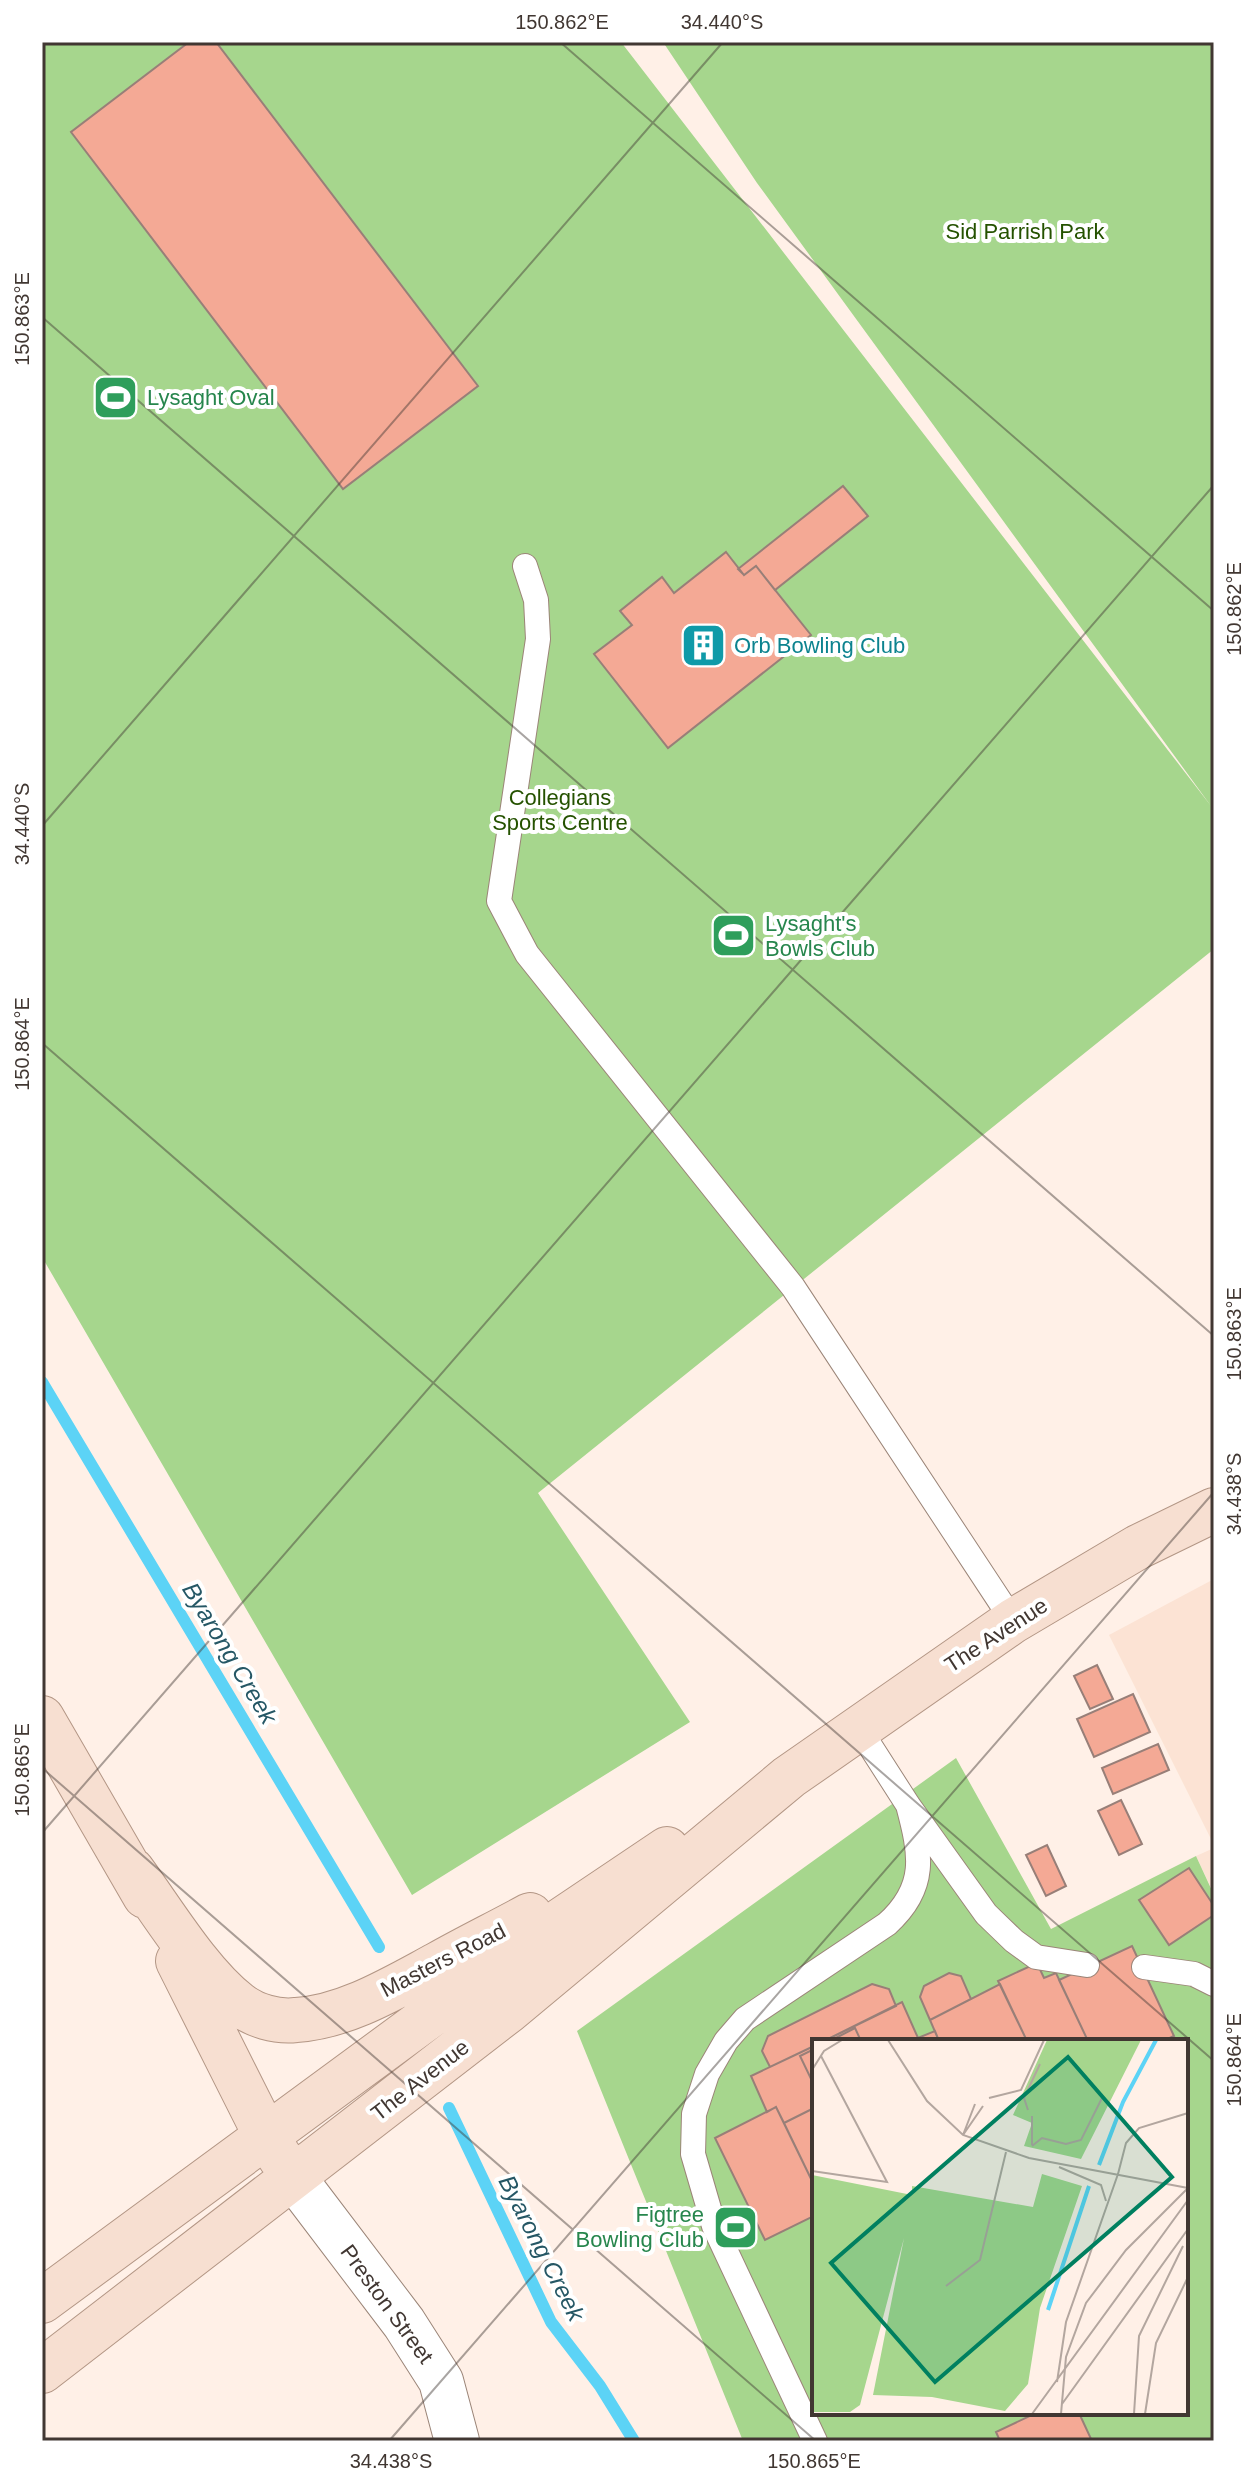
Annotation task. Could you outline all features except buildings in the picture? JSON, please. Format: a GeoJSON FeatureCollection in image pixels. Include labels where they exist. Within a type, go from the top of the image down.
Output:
{"type":"FeatureCollection","features":[{"type":"Feature","properties":{"kind":"main road","name":"The Avenue"},"geometry":{"type":"LineString","coordinates":[[42,2371],[520,2002],[789,1777],[1013,1621],[1138,1547],[1214,1510]]}},
{"type":"Feature","properties":{"kind":"main road","name":"Masters Road"},"geometry":{"type":"LineString","coordinates":[[42,1718],[132,1870],[266,2136],[294,2178]]}},
{"type":"Feature","properties":{"kind":"main road","name":"The Avenue"},"geometry":{"type":"LineString","coordinates":[[42,2301],[605,1889],[789,1777]]}},
{"type":"Feature","properties":{"kind":"main road","name":"Masters Road"},"geometry":{"type":"LineString","coordinates":[[132,1870],[209,1975],[240,2004],[262,2017],[277,2020],[315,2018],[403,1983],[789,1777]]}},
{"type":"Feature","properties":{"kind":"street","name":"Preston Street"},"geometry":{"type":"LineString","coordinates":[[294,2178],[404,2323],[441,2381],[457,2441]]}},
{"type":"Feature","properties":{"kind":"lane"},"geometry":{"type":"LineString","coordinates":[[525,566],[536,600],[538,639],[499,901],[527,954],[793,1287],[1013,1621]]}},
{"type":"Feature","properties":{"kind":"lane"},"geometry":{"type":"LineString","coordinates":[[858,1727],[976,1901],[1014,1941],[1036,1957],[1087,1965]]}},
{"type":"Feature","properties":{"kind":"lane"},"geometry":{"type":"LineString","coordinates":[[815,2441],[714,2226],[693,2154],[694,2114],[707,2074],[726,2041],[745,2019],[887,1924],[904,1907],[914,1888],[920,1857],[908,1805]]}},
{"type":"Feature","properties":{"kind":"lane"},"geometry":{"type":"LineString","coordinates":[[1144,1967],[1194,1974],[1214,1984]]}},
{"type":"Feature","properties":{"kind":"shaded area"},"geometry":{"type":"Polygon","coordinates":[[[1214,1579],[1214,1845],[1109,1635],[1214,1579]]]}},
{"type":"Feature","properties":{"kind":"shaded area"},"geometry":{"type":"Polygon","coordinates":[[[1214,1848],[1214,1894],[1196,1856],[1214,1848]]]}},
{"type":"Feature","properties":{"kind":"green space","name":"Collegians Sports Centre"},"geometry":{"type":"Polygon","coordinates":[[[42,42],[621,42],[1211,806],[757,183],[663,42],[1214,42],[1214,949],[538,1493],[690,1722],[412,1895],[42,1257],[42,42]]]}},
{"type":"Feature","properties":{"kind":"green space","name":"Figtree Bowling Club"},"geometry":{"type":"Polygon","coordinates":[[[956,1758],[1051,1929],[1196,1856],[1214,1895],[1214,2441],[743,2441],[577,2031],[956,1758]]]}},
{"type":"Feature","properties":{"kind":"waterway","name":"Byarong Creek"},"geometry":{"type":"LineString","coordinates":[[42,1382],[379,1947]]}},
{"type":"Feature","properties":{"kind":"waterway","name":"Byarong Creek"},"geometry":{"type":"LineString","coordinates":[[449,2108],[551,2322],[600,2386],[634,2441]]}},
{"type":"Feature","properties":{"kind":"place","name":"Lysaght Oval"},"geometry":{"type":"Point","coordinates":[116,397]}},
{"type":"Feature","properties":{"kind":"place","name":"Orb Bowling Club"},"geometry":{"type":"Point","coordinates":[703,645]}},
{"type":"Feature","properties":{"kind":"place","name":"Lysaght's Bowls Club"},"geometry":{"type":"Point","coordinates":[734,936]}},
{"type":"Feature","properties":{"kind":"place","name":"Figtree Bowling Club"},"geometry":{"type":"Point","coordinates":[735,2227]}},
{"type":"Feature","properties":{"kind":"park label","name":"Sid Parrish Park"},"geometry":{"type":"Point","coordinates":[1025,231]}}]}
